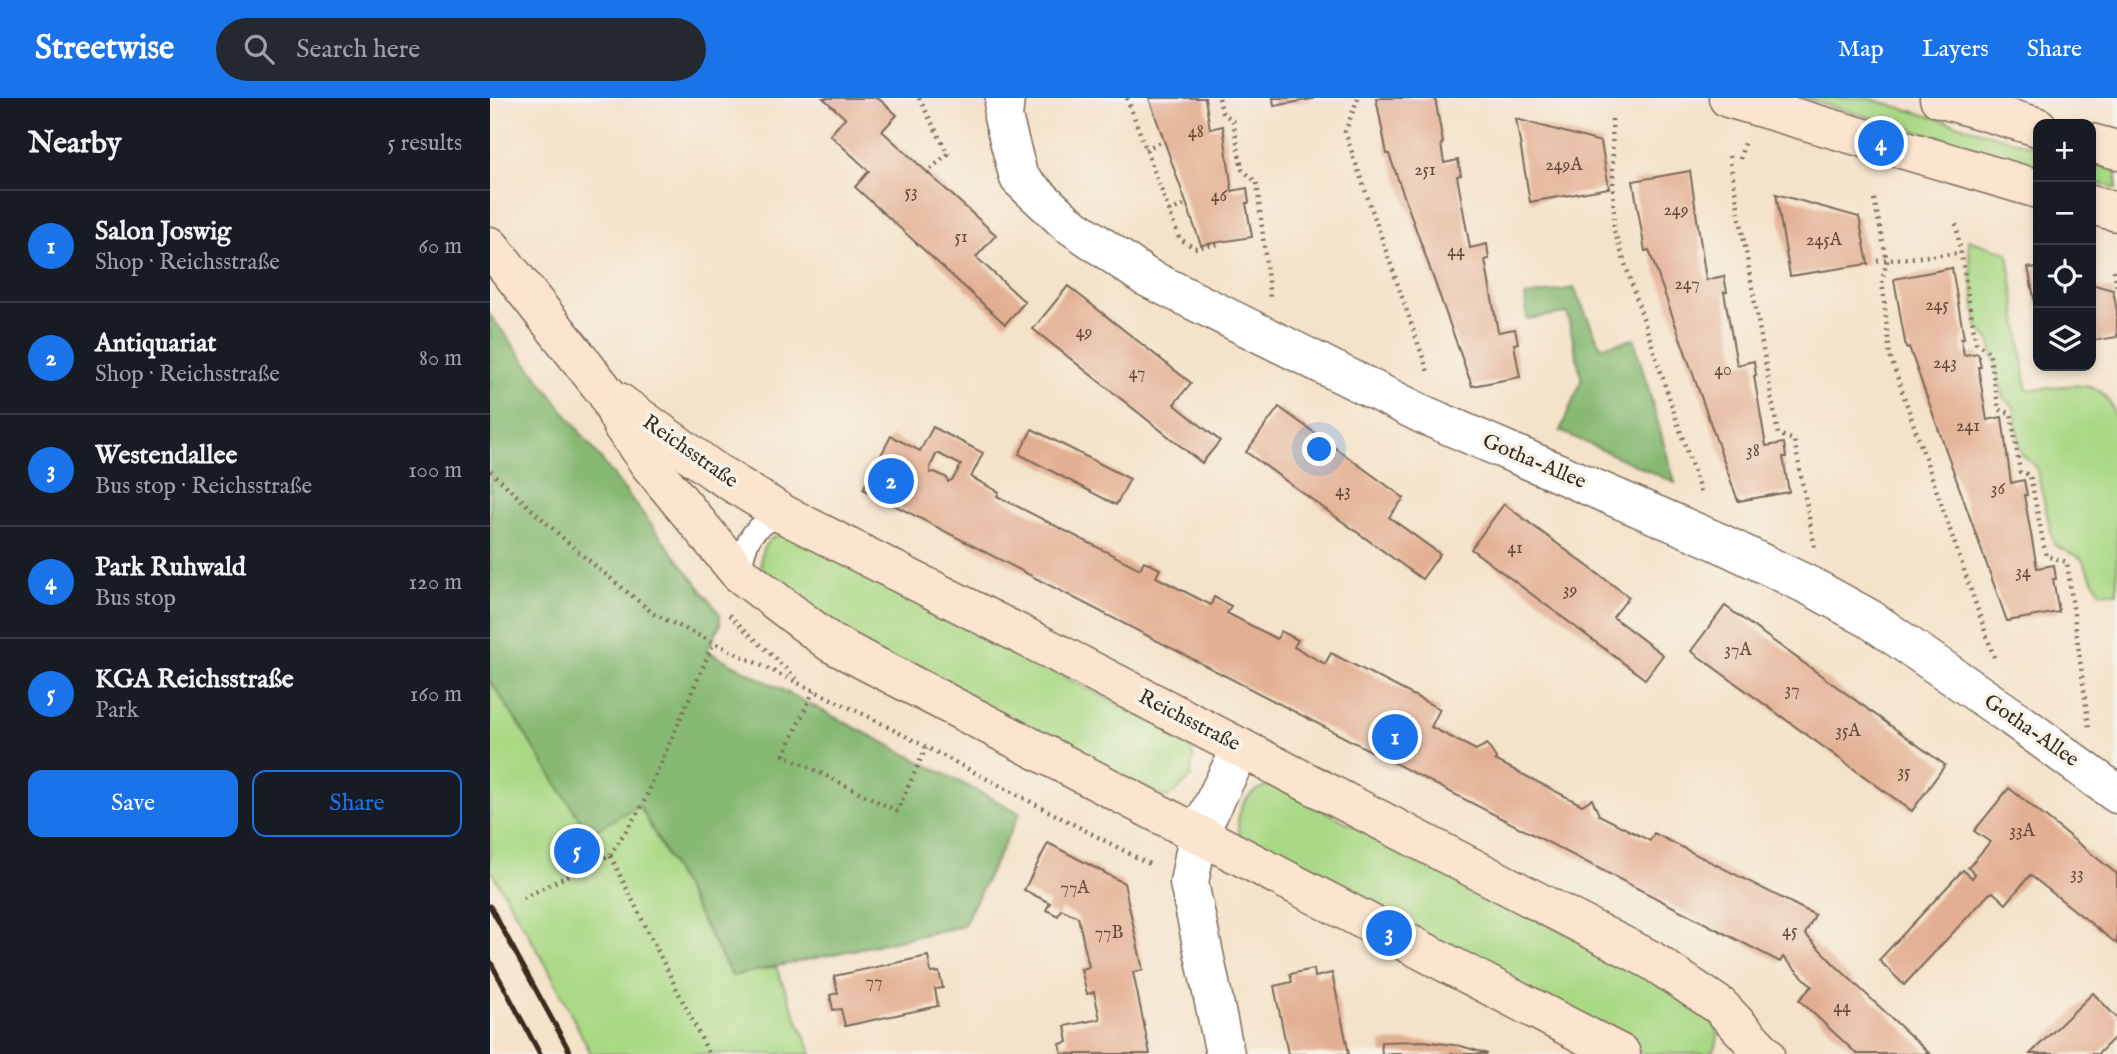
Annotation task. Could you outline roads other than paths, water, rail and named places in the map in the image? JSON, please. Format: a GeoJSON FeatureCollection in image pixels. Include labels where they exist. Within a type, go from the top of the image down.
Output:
{"type":"FeatureCollection","features":[{"type":"Feature","properties":{"kind":"main road"},"geometry":{"type":"LineString","coordinates":[[1729,98],[2033,188]]}},
{"type":"Feature","properties":{"kind":"main road"},"geometry":{"type":"LineString","coordinates":[[1939,98],[2033,126]]}},
{"type":"Feature","properties":{"kind":"main road"},"geometry":{"type":"LineString","coordinates":[[2096,144],[2117,150]]}},
{"type":"Feature","properties":{"kind":"main road"},"geometry":{"type":"LineString","coordinates":[[2096,206],[2117,212]]}},
{"type":"Feature","properties":{"kind":"main road","name":"Reichsstraße"},"geometry":{"type":"LineString","coordinates":[[490,246],[607,394],[623,427],[650,466],[739,573],[831,643],[1621,1054]]}},
{"type":"Feature","properties":{"kind":"main road","name":"Reichsstraße"},"geometry":{"type":"LineString","coordinates":[[607,394],[715,471],[783,514],[1651,960],[1720,1006],[1752,1050]]}},
{"type":"Feature","properties":{"kind":"street","name":"Gotha-Allee"},"geometry":{"type":"LineString","coordinates":[[1005,98],[1003,117],[1019,178],[1066,222],[1146,277],[1422,414],[1716,541],[1812,587],[1870,619],[2012,717],[2117,794]]}},
{"type":"Feature","properties":{"kind":"street"},"geometry":{"type":"LineString","coordinates":[[1225,1054],[1189,883],[1198,835],[1241,748]]}},
{"type":"Feature","properties":{"kind":"lane"},"geometry":{"type":"LineString","coordinates":[[739,573],[752,535],[760,525],[783,514]]}},
{"type":"Feature","properties":{"kind":"railway"},"geometry":{"type":"LineString","coordinates":[[490,906],[571,1054]]}},
{"type":"Feature","properties":{"kind":"railway"},"geometry":{"type":"LineString","coordinates":[[490,961],[540,1054]]}},
{"type":"Feature","properties":{"kind":"place","name":"Park Ruhwald"},"geometry":{"type":"Point","coordinates":[1881,143]}},
{"type":"Feature","properties":{"kind":"place","name":"Antiquariat"},"geometry":{"type":"Point","coordinates":[891,481]}},
{"type":"Feature","properties":{"kind":"place","name":"Salon Joswig"},"geometry":{"type":"Point","coordinates":[1395,737]}},
{"type":"Feature","properties":{"kind":"place","name":"KGA Reichsstraße"},"geometry":{"type":"Point","coordinates":[577,851]}},
{"type":"Feature","properties":{"kind":"place","name":"Westendallee"},"geometry":{"type":"Point","coordinates":[1389,933]}}]}
